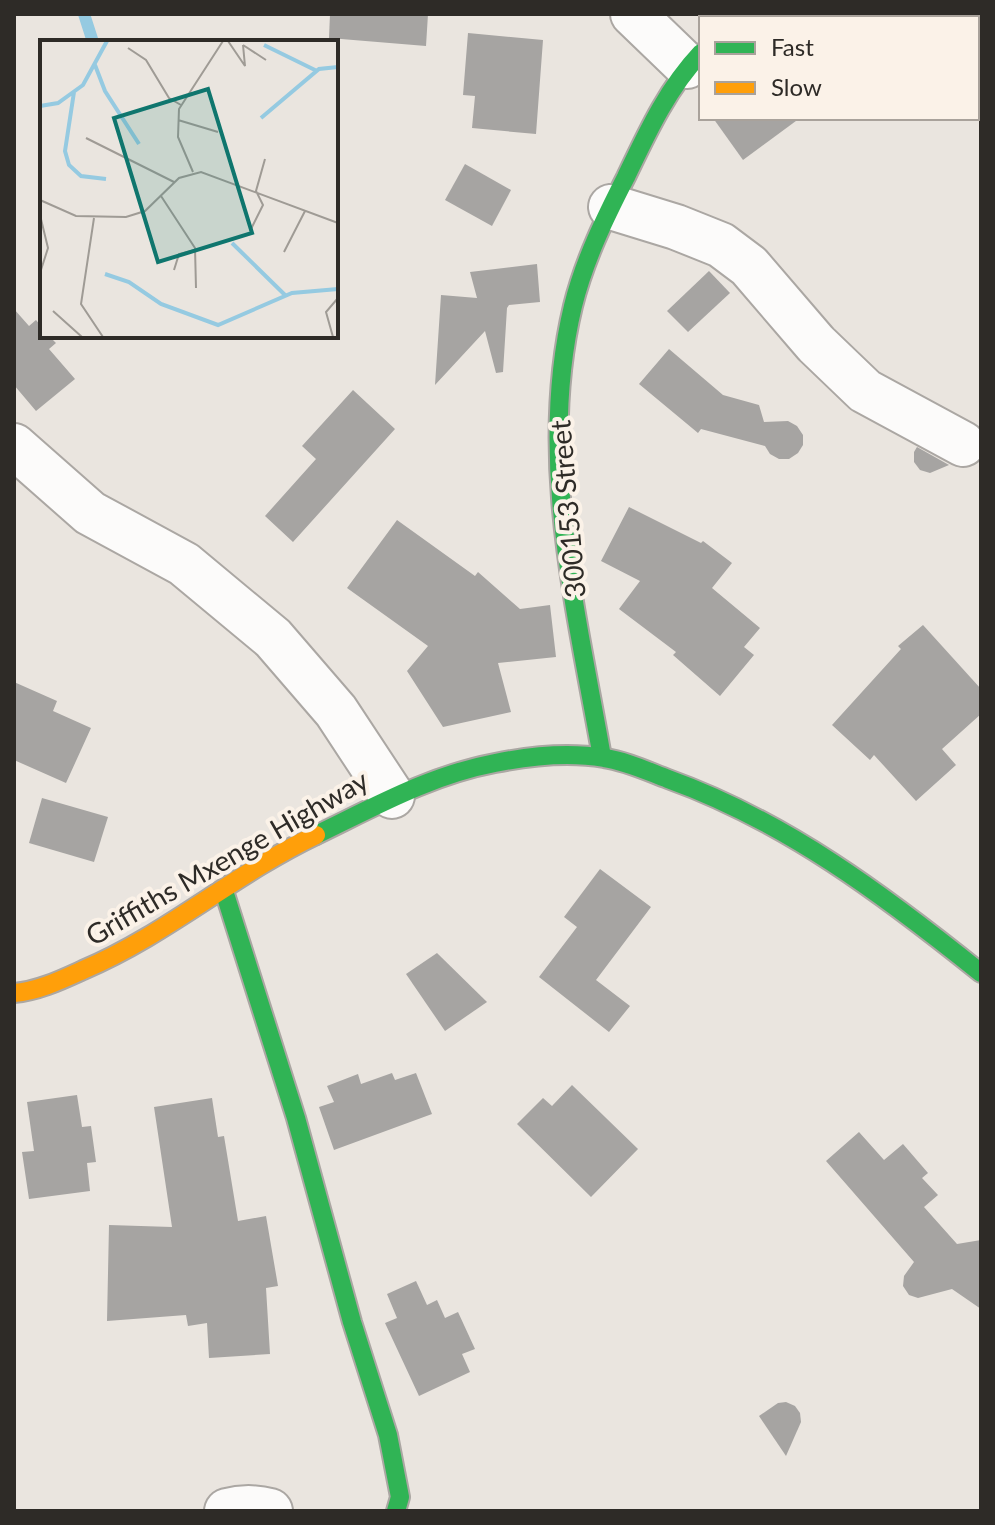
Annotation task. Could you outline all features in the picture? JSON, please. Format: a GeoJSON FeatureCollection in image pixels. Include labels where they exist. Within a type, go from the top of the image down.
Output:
{"type":"FeatureCollection","features":[{"type":"Feature","properties":{"kind":"street"},"geometry":{"type":"LineString","coordinates":[[633,14],[694,59]]}},
{"type":"Feature","properties":{"kind":"street","name":"300153 Street"},"geometry":{"type":"LineString","coordinates":[[602,757],[568,555],[558,453],[560,374],[573,306],[594,243],[658,109],[694,59]]}},
{"type":"Feature","properties":{"kind":"street"},"geometry":{"type":"LineString","coordinates":[[611,207],[721,245],[749,266],[816,344],[865,391],[963,444]]}},
{"type":"Feature","properties":{"kind":"street"},"geometry":{"type":"LineString","coordinates":[[14,446],[90,513],[184,564],[273,638],[336,711],[392,796]]}},
{"type":"Feature","properties":{"kind":"street","name":"Griffiths Mxenge Highway"},"geometry":{"type":"LineString","coordinates":[[14,993],[29,992],[102,963],[224,891],[273,857],[392,796],[451,773],[516,758],[602,757],[684,783],[763,820],[848,870],[981,973]]}},
{"type":"Feature","properties":{"kind":"street"},"geometry":{"type":"LineString","coordinates":[[224,891],[296,1118],[352,1322],[388,1435],[400,1497],[396,1511]]}},
{"type":"Feature","properties":{"kind":"street"},"geometry":{"type":"LineString","coordinates":[[227,1511],[258,1508],[270,1511]]}},
{"type":"Feature","properties":{"kind":"building"},"geometry":{"type":"Polygon","coordinates":[[[330,14],[428,14],[426,46],[329,38],[330,14]]]}},
{"type":"Feature","properties":{"kind":"building"},"geometry":{"type":"Polygon","coordinates":[[[468,33],[543,40],[536,134],[472,128],[475,96],[463,95],[468,33]]]}},
{"type":"Feature","properties":{"kind":"building"},"geometry":{"type":"Polygon","coordinates":[[[714,120],[797,120],[743,160],[714,120]]]}},
{"type":"Feature","properties":{"kind":"building"},"geometry":{"type":"Polygon","coordinates":[[[465,164],[511,190],[492,226],[445,200],[465,164]]]}},
{"type":"Feature","properties":{"kind":"building"},"geometry":{"type":"Polygon","coordinates":[[[537,264],[540,302],[509,305],[507,308],[503,372],[496,373],[485,331],[435,385],[441,295],[477,298],[470,272],[537,264]]]}},
{"type":"Feature","properties":{"kind":"building"},"geometry":{"type":"Polygon","coordinates":[[[709,271],[730,293],[688,332],[667,311],[709,271]]]}},
{"type":"Feature","properties":{"kind":"building"},"geometry":{"type":"Polygon","coordinates":[[[14,309],[29,326],[36,320],[40,325],[40,338],[51,338],[56,343],[49,349],[75,379],[36,411],[14,385],[14,309]]]}},
{"type":"Feature","properties":{"kind":"building"},"geometry":{"type":"Polygon","coordinates":[[[669,349],[723,395],[759,405],[764,422],[788,421],[797,426],[803,435],[803,445],[798,453],[789,459],[779,459],[770,454],[765,446],[701,429],[698,433],[639,384],[669,349]]]}},
{"type":"Feature","properties":{"kind":"building"},"geometry":{"type":"Polygon","coordinates":[[[353,390],[395,429],[293,542],[265,516],[316,459],[302,446],[353,390]]]}},
{"type":"Feature","properties":{"kind":"building"},"geometry":{"type":"Polygon","coordinates":[[[917,447],[949,465],[930,473],[920,470],[914,462],[917,447]]]}},
{"type":"Feature","properties":{"kind":"building"},"geometry":{"type":"Polygon","coordinates":[[[629,507],[701,543],[703,541],[732,563],[712,588],[760,628],[744,647],[754,655],[720,696],[673,655],[676,652],[619,609],[640,581],[601,561],[629,507]]]}},
{"type":"Feature","properties":{"kind":"building"},"geometry":{"type":"Polygon","coordinates":[[[397,520],[475,576],[478,572],[520,609],[550,605],[556,657],[498,663],[511,712],[443,727],[407,671],[428,646],[347,588],[397,520]]]}},
{"type":"Feature","properties":{"kind":"building"},"geometry":{"type":"Polygon","coordinates":[[[923,625],[981,689],[981,714],[942,749],[956,765],[916,801],[874,755],[870,760],[832,725],[901,649],[898,646],[923,625]]]}},
{"type":"Feature","properties":{"kind":"building"},"geometry":{"type":"Polygon","coordinates":[[[14,682],[57,701],[53,711],[91,728],[66,783],[14,760],[14,682]]]}},
{"type":"Feature","properties":{"kind":"building"},"geometry":{"type":"Polygon","coordinates":[[[42,798],[108,817],[94,862],[29,843],[42,798]]]}},
{"type":"Feature","properties":{"kind":"building"},"geometry":{"type":"Polygon","coordinates":[[[600,869],[651,907],[596,980],[630,1006],[609,1032],[539,977],[577,927],[564,917],[600,869]]]}},
{"type":"Feature","properties":{"kind":"building"},"geometry":{"type":"Polygon","coordinates":[[[437,953],[487,1002],[445,1031],[406,974],[437,953]]]}},
{"type":"Feature","properties":{"kind":"building"},"geometry":{"type":"Polygon","coordinates":[[[392,1073],[395,1080],[416,1073],[432,1114],[334,1150],[319,1107],[334,1102],[327,1086],[358,1074],[361,1084],[392,1073]]]}},
{"type":"Feature","properties":{"kind":"building"},"geometry":{"type":"Polygon","coordinates":[[[572,1085],[638,1149],[591,1197],[517,1124],[543,1098],[552,1106],[572,1085]]]}},
{"type":"Feature","properties":{"kind":"building"},"geometry":{"type":"Polygon","coordinates":[[[77,1095],[82,1127],[91,1126],[96,1162],[87,1163],[90,1191],[29,1199],[22,1152],[34,1151],[27,1102],[77,1095]]]}},
{"type":"Feature","properties":{"kind":"building"},"geometry":{"type":"Polygon","coordinates":[[[212,1098],[218,1137],[224,1136],[238,1221],[266,1216],[278,1286],[266,1288],[270,1354],[209,1358],[207,1323],[188,1326],[186,1315],[107,1321],[109,1225],[172,1227],[154,1107],[212,1098]]]}},
{"type":"Feature","properties":{"kind":"building"},"geometry":{"type":"Polygon","coordinates":[[[859,1132],[884,1160],[903,1144],[928,1173],[922,1178],[938,1195],[924,1207],[957,1244],[981,1240],[981,1309],[952,1289],[918,1298],[909,1295],[903,1286],[904,1276],[914,1262],[826,1161],[859,1132]]]}},
{"type":"Feature","properties":{"kind":"building"},"geometry":{"type":"Polygon","coordinates":[[[416,1281],[427,1305],[437,1300],[445,1318],[458,1312],[475,1349],[462,1354],[470,1372],[419,1396],[385,1323],[397,1318],[387,1294],[416,1281]]]}},
{"type":"Feature","properties":{"kind":"building"},"geometry":{"type":"Polygon","coordinates":[[[778,1403],[795,1406],[801,1422],[786,1456],[759,1416],[778,1403]]]}},
{"type":"Feature","properties":{"kind":"waterway"},"geometry":{"type":"LineString","coordinates":[[84,14],[92,40]]}},
{"type":"Feature","properties":{"kind":"traffic: fast"},"geometry":{"type":"LineString","coordinates":[[602,757],[564,532],[559,419],[563,362],[573,306],[603,224],[659,112],[699,55]]}},
{"type":"Feature","properties":{"kind":"traffic: fast"},"geometry":{"type":"LineString","coordinates":[[316,835],[403,793],[471,768],[550,756],[612,759],[711,796],[793,838],[870,888],[981,973]]}},
{"type":"Feature","properties":{"kind":"traffic: fast"},"geometry":{"type":"LineString","coordinates":[[224,891],[296,1118],[352,1322],[388,1435],[400,1497],[396,1511]]}},
{"type":"Feature","properties":{"kind":"traffic: slow"},"geometry":{"type":"LineString","coordinates":[[14,993],[49,984],[113,956],[316,835]]}}]}
